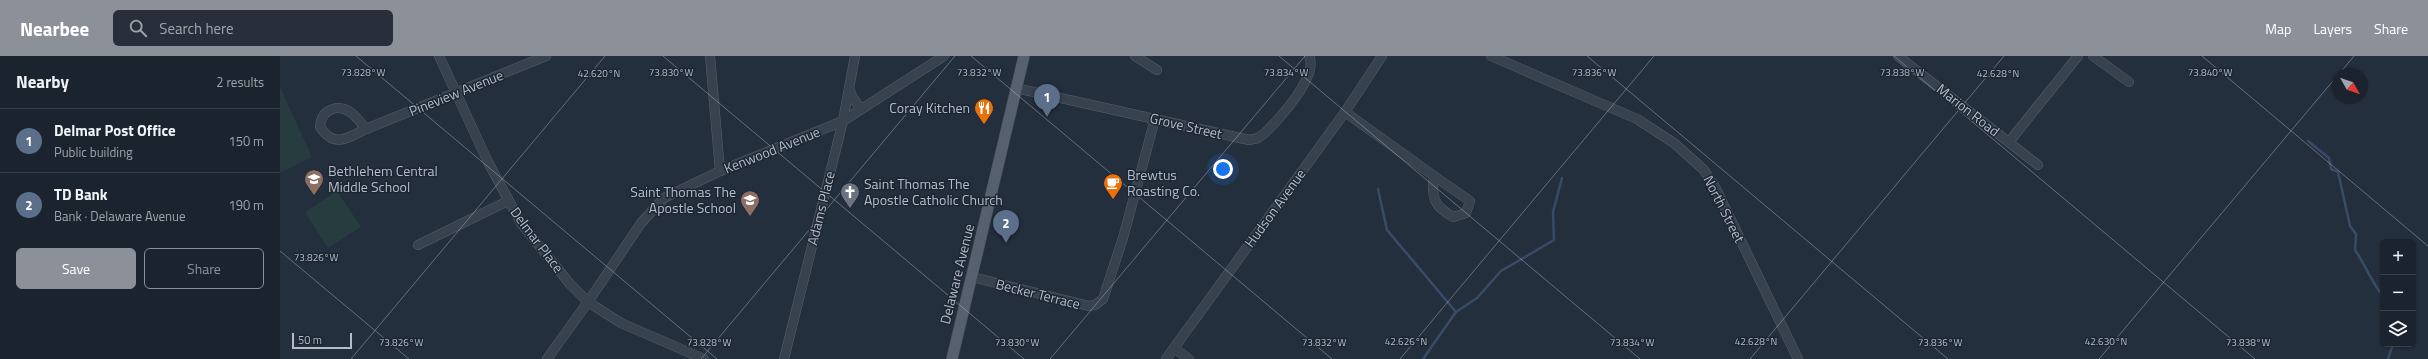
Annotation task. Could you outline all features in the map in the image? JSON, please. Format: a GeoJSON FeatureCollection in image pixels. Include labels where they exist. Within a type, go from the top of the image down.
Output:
{"type":"FeatureCollection","features":[{"type":"Feature","properties":{"kind":"main road","name":"Delaware Avenue"},"geometry":{"type":"LineString","coordinates":[[952,359],[1015,88],[1024,56]]}},
{"type":"Feature","properties":{"kind":"street","name":"Delmar Place"},"geometry":{"type":"LineString","coordinates":[[438,56],[508,201],[521,223],[570,284],[588,302],[621,323],[704,359]]}},
{"type":"Feature","properties":{"kind":"street","name":"Pineview Avenue"},"geometry":{"type":"LineString","coordinates":[[366,129],[354,114],[344,108],[336,108],[326,112],[320,121],[320,127],[324,133],[334,140],[346,139],[366,129],[546,56]]}},
{"type":"Feature","properties":{"kind":"street"},"geometry":{"type":"LineString","coordinates":[[710,56],[720,171]]}},
{"type":"Feature","properties":{"kind":"street","name":"Adams Place"},"geometry":{"type":"LineString","coordinates":[[784,359],[842,121],[856,56]]}},
{"type":"Feature","properties":{"kind":"street","name":"Kenwood Avenue"},"geometry":{"type":"LineString","coordinates":[[547,359],[588,302],[641,223],[664,198],[720,171],[842,121],[944,56]]}},
{"type":"Feature","properties":{"kind":"street"},"geometry":{"type":"LineString","coordinates":[[1135,56],[1157,70]]}},
{"type":"Feature","properties":{"kind":"street","name":"Grove Street"},"geometry":{"type":"LineString","coordinates":[[1015,88],[1236,138],[1258,138],[1277,121],[1307,78],[1312,65],[1309,56]]}},
{"type":"Feature","properties":{"kind":"street","name":"Hudson Avenue"},"geometry":{"type":"LineString","coordinates":[[1166,359],[1345,112],[1382,56]]}},
{"type":"Feature","properties":{"kind":"street","name":"North Street"},"geometry":{"type":"LineString","coordinates":[[1492,56],[1637,119],[1658,131],[1693,158],[1715,187],[1798,359]]}},
{"type":"Feature","properties":{"kind":"street","name":"Marion Road"},"geometry":{"type":"LineString","coordinates":[[1898,56],[2038,165]]}},
{"type":"Feature","properties":{"kind":"street"},"geometry":{"type":"LineString","coordinates":[[2009,142],[2078,56]]}},
{"type":"Feature","properties":{"kind":"street"},"geometry":{"type":"LineString","coordinates":[[2093,56],[2129,82]]}},
{"type":"Feature","properties":{"kind":"street"},"geometry":{"type":"LineString","coordinates":[[849,88],[852,98],[861,109]]}},
{"type":"Feature","properties":{"kind":"street"},"geometry":{"type":"LineString","coordinates":[[1345,112],[1470,201],[1466,213],[1453,217],[1440,209],[1432,193],[1434,176]]}},
{"type":"Feature","properties":{"kind":"street","name":"Becker Terrace"},"geometry":{"type":"LineString","coordinates":[[972,278],[1089,306],[1095,305],[1103,299],[1123,238],[1155,119]]}},
{"type":"Feature","properties":{"kind":"street"},"geometry":{"type":"LineString","coordinates":[[418,245],[508,201]]}},
{"type":"Feature","properties":{"kind":"street"},"geometry":{"type":"LineString","coordinates":[[1174,348],[1189,359]]}},
{"type":"Feature","properties":{"kind":"green space"},"geometry":{"type":"Polygon","coordinates":[[[280,87],[312,157],[280,173],[280,87]]]}},
{"type":"Feature","properties":{"kind":"green space"},"geometry":{"type":"Polygon","coordinates":[[[337,191],[361,227],[328,248],[305,212],[337,191]]]}},
{"type":"Feature","properties":{"kind":"waterway"},"geometry":{"type":"LineString","coordinates":[[2308,141],[2329,158],[2331,169],[2338,172],[2350,226],[2356,234],[2355,250],[2380,292]]}},
{"type":"Feature","properties":{"kind":"waterway"},"geometry":{"type":"LineString","coordinates":[[1456,312],[1477,298],[1501,271],[1554,240],[1553,212],[1562,178]]}},
{"type":"Feature","properties":{"kind":"waterway"},"geometry":{"type":"LineString","coordinates":[[1378,189],[1387,230],[1456,312],[1423,359]]}},
{"type":"Feature","properties":{"kind":"waterway"},"geometry":{"type":"LineString","coordinates":[[2388,359],[2392,347]]}},
{"type":"Feature","properties":{"kind":"place","name":"Delmar Post Office"},"geometry":{"type":"Point","coordinates":[1047,117]}},
{"type":"Feature","properties":{"kind":"place","name":"Coray Kitchen"},"geometry":{"type":"Point","coordinates":[984,125]}},
{"type":"Feature","properties":{"kind":"place","name":"Bethlehem Central Middle School"},"geometry":{"type":"Point","coordinates":[314,196]}},
{"type":"Feature","properties":{"kind":"place","name":"Brewtus Roasting Co."},"geometry":{"type":"Point","coordinates":[1113,200]}},
{"type":"Feature","properties":{"kind":"place","name":"Saint Thomas The Apostle Catholic Church"},"geometry":{"type":"Point","coordinates":[850,209]}},
{"type":"Feature","properties":{"kind":"place","name":"Saint Thomas The Apostle School"},"geometry":{"type":"Point","coordinates":[750,217]}},
{"type":"Feature","properties":{"kind":"place","name":"TD Bank"},"geometry":{"type":"Point","coordinates":[1006,243]}}]}
